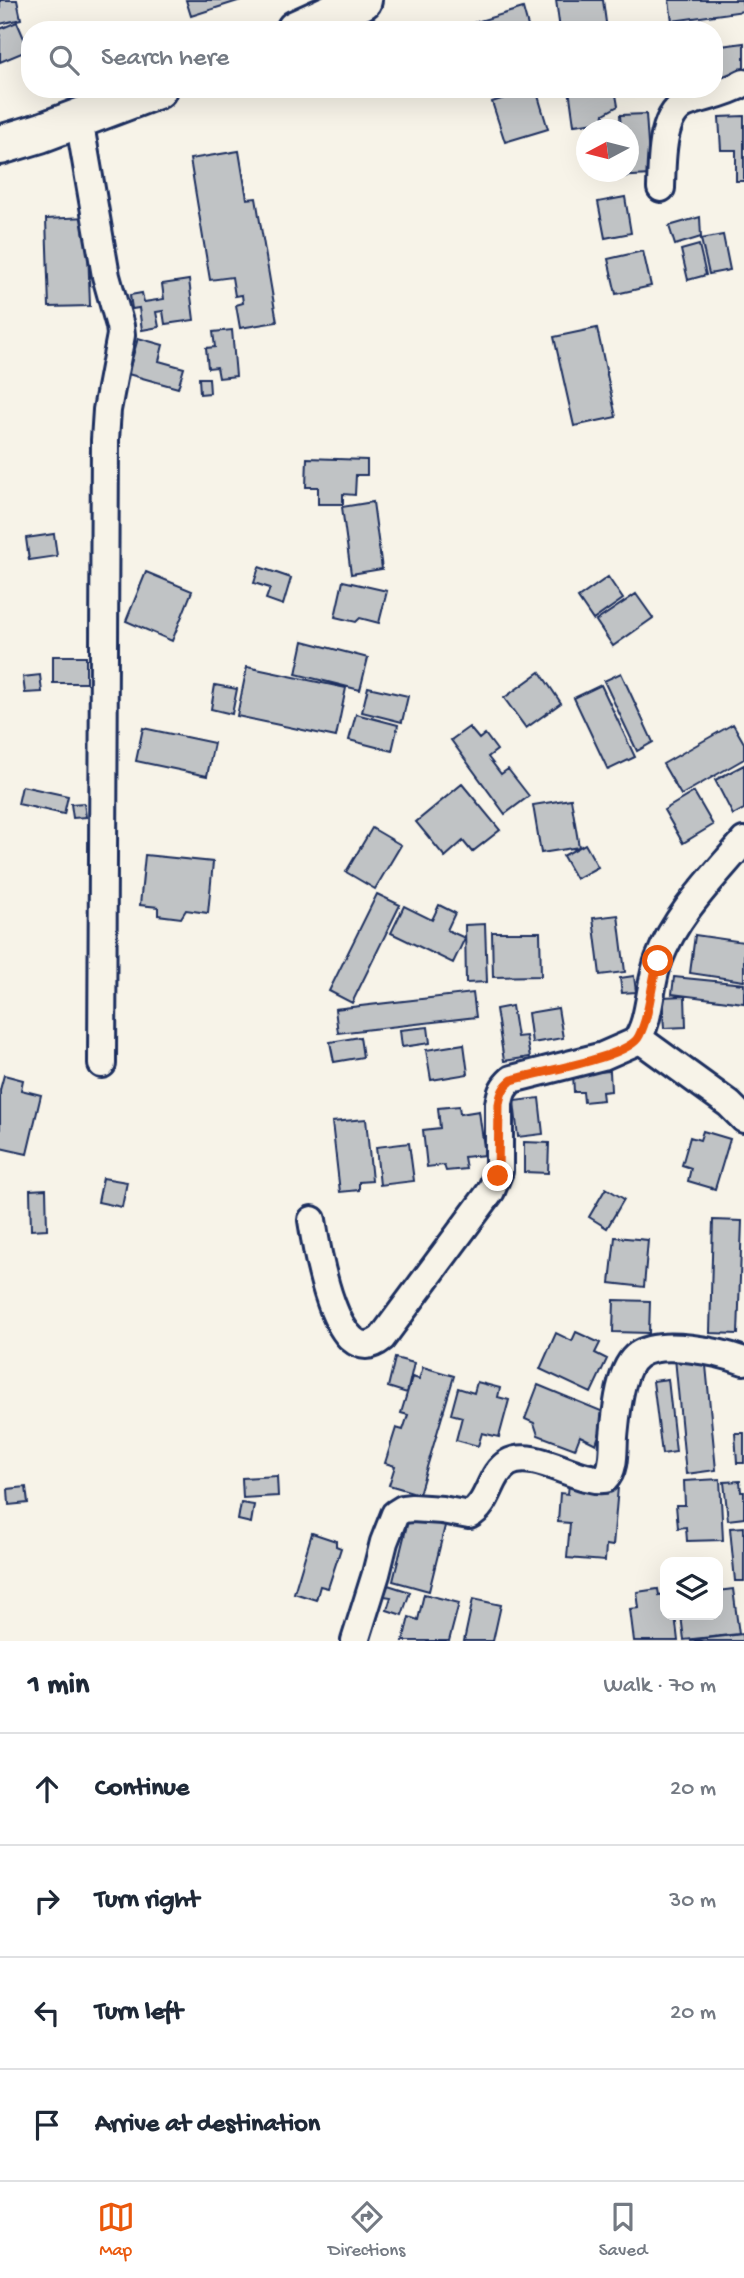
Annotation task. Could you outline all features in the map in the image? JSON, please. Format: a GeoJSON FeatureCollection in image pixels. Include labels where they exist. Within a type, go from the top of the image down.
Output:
{"type":"FeatureCollection","features":[{"type":"Feature","properties":{"kind":"highway"},"geometry":{"type":"LineString","coordinates":[[316,21],[362,0]]}},
{"type":"Feature","properties":{"kind":"highway"},"geometry":{"type":"LineString","coordinates":[[0,145],[134,98]]}},
{"type":"Feature","properties":{"kind":"street"},"geometry":{"type":"LineString","coordinates":[[723,93],[744,83]]}},
{"type":"Feature","properties":{"kind":"street"},"geometry":{"type":"LineString","coordinates":[[661,188],[665,136],[673,113],[685,104],[709,98]]}},
{"type":"Feature","properties":{"kind":"street"},"geometry":{"type":"LineString","coordinates":[[79,119],[106,276],[121,335],[107,410],[106,440],[102,1064]]}},
{"type":"Feature","properties":{"kind":"street"},"geometry":{"type":"LineString","coordinates":[[312,1220],[318,1261],[343,1329],[358,1344],[375,1344],[382,1339],[491,1191],[499,1171],[499,1104],[500,1093],[505,1086],[512,1080],[527,1075],[539,1074],[632,1045],[638,1038],[658,961],[668,939],[680,918],[744,841]]}},
{"type":"Feature","properties":{"kind":"street"},"geometry":{"type":"LineString","coordinates":[[638,1038],[729,1104],[744,1119]]}},
{"type":"Feature","properties":{"kind":"street"},"geometry":{"type":"LineString","coordinates":[[355,1641],[383,1542],[390,1522],[397,1512],[426,1508],[469,1515],[480,1508],[501,1469],[515,1460],[536,1462],[588,1477],[606,1479],[612,1467],[623,1381],[637,1355],[662,1349],[685,1348],[721,1352],[744,1361]]}},
{"type":"Feature","properties":{"kind":"building"},"geometry":{"type":"Polygon","coordinates":[[[0,0],[17,0],[21,19],[0,24],[0,0]]]}},
{"type":"Feature","properties":{"kind":"building"},"geometry":{"type":"Polygon","coordinates":[[[186,0],[241,0],[191,16],[186,0]]]}},
{"type":"Feature","properties":{"kind":"building"},"geometry":{"type":"Polygon","coordinates":[[[556,0],[603,0],[606,21],[559,21],[556,0]]]}},
{"type":"Feature","properties":{"kind":"building"},"geometry":{"type":"Polygon","coordinates":[[[669,0],[742,0],[744,11],[672,21],[669,0]]]}},
{"type":"Feature","properties":{"kind":"building"},"geometry":{"type":"Polygon","coordinates":[[[523,8],[527,21],[480,21],[523,8]]]}},
{"type":"Feature","properties":{"kind":"building"},"geometry":{"type":"Polygon","coordinates":[[[17,22],[21,31],[21,53],[0,62],[0,29],[17,22]]]}},
{"type":"Feature","properties":{"kind":"building"},"geometry":{"type":"Polygon","coordinates":[[[744,43],[744,74],[723,80],[723,46],[744,43]]]}},
{"type":"Feature","properties":{"kind":"building"},"geometry":{"type":"Polygon","coordinates":[[[505,98],[539,98],[548,129],[505,142],[492,102],[505,98]]]}},
{"type":"Feature","properties":{"kind":"building"},"geometry":{"type":"Polygon","coordinates":[[[570,98],[617,98],[618,106],[604,114],[603,119],[576,119],[576,125],[570,98]]]}},
{"type":"Feature","properties":{"kind":"building"},"geometry":{"type":"Polygon","coordinates":[[[646,114],[650,175],[639,176],[639,119],[620,119],[620,115],[646,114]]]}},
{"type":"Feature","properties":{"kind":"building"},"geometry":{"type":"Polygon","coordinates":[[[744,116],[744,181],[736,181],[736,150],[721,150],[719,117],[744,116]]]}},
{"type":"Feature","properties":{"kind":"building"},"geometry":{"type":"Polygon","coordinates":[[[239,151],[247,199],[256,198],[277,322],[240,328],[236,305],[243,303],[242,295],[235,296],[232,277],[210,280],[190,159],[239,151]]]}},
{"type":"Feature","properties":{"kind":"building"},"geometry":{"type":"Polygon","coordinates":[[[625,197],[631,233],[605,238],[598,202],[625,197]]]}},
{"type":"Feature","properties":{"kind":"building"},"geometry":{"type":"Polygon","coordinates":[[[87,217],[90,306],[49,307],[46,219],[87,217]]]}},
{"type":"Feature","properties":{"kind":"building"},"geometry":{"type":"Polygon","coordinates":[[[700,217],[701,237],[675,245],[669,226],[700,217]]]}},
{"type":"Feature","properties":{"kind":"building"},"geometry":{"type":"Polygon","coordinates":[[[723,235],[730,270],[709,274],[701,239],[723,235]]]}},
{"type":"Feature","properties":{"kind":"building"},"geometry":{"type":"Polygon","coordinates":[[[699,245],[706,275],[688,280],[681,250],[699,245]]]}},
{"type":"Feature","properties":{"kind":"building"},"geometry":{"type":"Polygon","coordinates":[[[643,251],[651,286],[616,294],[608,259],[643,251]]]}},
{"type":"Feature","properties":{"kind":"building"},"geometry":{"type":"Polygon","coordinates":[[[189,280],[194,320],[165,324],[163,311],[156,312],[159,327],[142,330],[139,308],[132,309],[130,295],[142,293],[144,302],[164,299],[162,284],[189,280]]]}},
{"type":"Feature","properties":{"kind":"building"},"geometry":{"type":"Polygon","coordinates":[[[597,328],[616,417],[574,426],[554,337],[597,328]]]}},
{"type":"Feature","properties":{"kind":"building"},"geometry":{"type":"Polygon","coordinates":[[[232,330],[236,376],[219,378],[217,367],[208,368],[206,348],[215,347],[213,332],[232,330]]]}},
{"type":"Feature","properties":{"kind":"building"},"geometry":{"type":"Polygon","coordinates":[[[138,338],[163,345],[159,361],[184,368],[178,388],[128,374],[138,338]]]}},
{"type":"Feature","properties":{"kind":"building"},"geometry":{"type":"Polygon","coordinates":[[[199,378],[209,378],[210,393],[200,394],[199,378]]]}},
{"type":"Feature","properties":{"kind":"building"},"geometry":{"type":"Polygon","coordinates":[[[307,458],[367,460],[367,475],[356,475],[355,495],[343,494],[343,504],[318,504],[318,487],[306,487],[307,458]]]}},
{"type":"Feature","properties":{"kind":"building"},"geometry":{"type":"Polygon","coordinates":[[[373,502],[382,569],[351,574],[342,507],[373,502]]]}},
{"type":"Feature","properties":{"kind":"building"},"geometry":{"type":"Polygon","coordinates":[[[54,534],[57,556],[29,560],[26,538],[54,534]]]}},
{"type":"Feature","properties":{"kind":"building"},"geometry":{"type":"Polygon","coordinates":[[[259,567],[291,578],[283,605],[266,599],[270,588],[254,583],[259,567]]]}},
{"type":"Feature","properties":{"kind":"building"},"geometry":{"type":"Polygon","coordinates":[[[146,572],[192,591],[172,641],[126,621],[146,572]]]}},
{"type":"Feature","properties":{"kind":"building"},"geometry":{"type":"Polygon","coordinates":[[[608,577],[623,599],[593,620],[578,598],[608,577]]]}},
{"type":"Feature","properties":{"kind":"building"},"geometry":{"type":"Polygon","coordinates":[[[343,581],[387,591],[379,623],[360,618],[356,622],[335,617],[343,581]]]}},
{"type":"Feature","properties":{"kind":"building"},"geometry":{"type":"Polygon","coordinates":[[[636,594],[653,618],[613,646],[596,621],[636,594]]]}},
{"type":"Feature","properties":{"kind":"building"},"geometry":{"type":"Polygon","coordinates":[[[303,641],[368,658],[360,690],[296,674],[303,641]]]}},
{"type":"Feature","properties":{"kind":"building"},"geometry":{"type":"Polygon","coordinates":[[[53,656],[86,656],[86,683],[53,683],[53,656]]]}},
{"type":"Feature","properties":{"kind":"building"},"geometry":{"type":"Polygon","coordinates":[[[247,667],[346,688],[336,737],[237,716],[247,667]]]}},
{"type":"Feature","properties":{"kind":"building"},"geometry":{"type":"Polygon","coordinates":[[[540,672],[561,703],[526,728],[504,698],[540,672]]]}},
{"type":"Feature","properties":{"kind":"building"},"geometry":{"type":"Polygon","coordinates":[[[621,673],[653,742],[637,751],[604,681],[621,673]]]}},
{"type":"Feature","properties":{"kind":"building"},"geometry":{"type":"Polygon","coordinates":[[[40,675],[42,692],[25,693],[23,677],[40,675]]]}},
{"type":"Feature","properties":{"kind":"building"},"geometry":{"type":"Polygon","coordinates":[[[215,685],[237,689],[232,714],[211,709],[215,685]]]}},
{"type":"Feature","properties":{"kind":"building"},"geometry":{"type":"Polygon","coordinates":[[[601,685],[635,757],[608,770],[574,698],[601,685]]]}},
{"type":"Feature","properties":{"kind":"building"},"geometry":{"type":"Polygon","coordinates":[[[368,687],[408,696],[402,722],[362,712],[368,687]]]}},
{"type":"Feature","properties":{"kind":"building"},"geometry":{"type":"Polygon","coordinates":[[[356,714],[398,725],[392,751],[349,740],[356,714]]]}},
{"type":"Feature","properties":{"kind":"building"},"geometry":{"type":"Polygon","coordinates":[[[733,724],[744,743],[744,759],[681,795],[663,764],[733,724]]]}},
{"type":"Feature","properties":{"kind":"building"},"geometry":{"type":"Polygon","coordinates":[[[469,727],[479,739],[485,734],[497,750],[488,757],[501,774],[508,769],[529,796],[505,814],[451,740],[469,727]]]}},
{"type":"Feature","properties":{"kind":"building"},"geometry":{"type":"Polygon","coordinates":[[[143,728],[214,743],[207,776],[136,761],[143,728]]]}},
{"type":"Feature","properties":{"kind":"building"},"geometry":{"type":"Polygon","coordinates":[[[744,765],[744,809],[733,815],[715,780],[744,765]]]}},
{"type":"Feature","properties":{"kind":"building"},"geometry":{"type":"Polygon","coordinates":[[[462,784],[500,830],[472,852],[463,841],[445,857],[416,822],[462,784]]]}},
{"type":"Feature","properties":{"kind":"building"},"geometry":{"type":"Polygon","coordinates":[[[22,786],[68,796],[64,814],[18,804],[22,786]]]}},
{"type":"Feature","properties":{"kind":"building"},"geometry":{"type":"Polygon","coordinates":[[[694,792],[713,825],[683,843],[664,810],[694,792]]]}},
{"type":"Feature","properties":{"kind":"building"},"geometry":{"type":"Polygon","coordinates":[[[571,799],[579,847],[541,853],[533,805],[571,799]]]}},
{"type":"Feature","properties":{"kind":"building"},"geometry":{"type":"Polygon","coordinates":[[[84,803],[86,817],[73,818],[71,804],[84,803]]]}},
{"type":"Feature","properties":{"kind":"building"},"geometry":{"type":"Polygon","coordinates":[[[372,828],[401,845],[375,889],[346,872],[372,828]]]}},
{"type":"Feature","properties":{"kind":"building"},"geometry":{"type":"Polygon","coordinates":[[[585,844],[598,867],[576,879],[563,856],[585,844]]]}},
{"type":"Feature","properties":{"kind":"building"},"geometry":{"type":"Polygon","coordinates":[[[145,855],[213,862],[208,913],[186,910],[181,918],[158,915],[158,907],[140,905],[145,855]]]}},
{"type":"Feature","properties":{"kind":"building"},"geometry":{"type":"Polygon","coordinates":[[[377,894],[400,905],[352,1003],[329,991],[377,894]]]}},
{"type":"Feature","properties":{"kind":"building"},"geometry":{"type":"Polygon","coordinates":[[[439,905],[455,913],[447,930],[465,938],[453,963],[391,933],[404,906],[432,920],[439,905]]]}},
{"type":"Feature","properties":{"kind":"building"},"geometry":{"type":"Polygon","coordinates":[[[618,915],[625,972],[600,975],[593,918],[618,915]]]}},
{"type":"Feature","properties":{"kind":"building"},"geometry":{"type":"Polygon","coordinates":[[[485,924],[487,982],[466,983],[465,925],[485,924]]]}},
{"type":"Feature","properties":{"kind":"building"},"geometry":{"type":"Polygon","coordinates":[[[492,932],[540,932],[541,976],[493,977],[492,932]]]}},
{"type":"Feature","properties":{"kind":"building"},"geometry":{"type":"Polygon","coordinates":[[[695,935],[744,942],[744,981],[690,973],[695,935]]]}},
{"type":"Feature","properties":{"kind":"building"},"geometry":{"type":"Polygon","coordinates":[[[634,976],[636,992],[622,993],[620,978],[634,976]]]}},
{"type":"Feature","properties":{"kind":"building"},"geometry":{"type":"Polygon","coordinates":[[[674,977],[744,984],[744,1003],[672,994],[674,977]]]}},
{"type":"Feature","properties":{"kind":"building"},"geometry":{"type":"Polygon","coordinates":[[[473,993],[476,1017],[338,1033],[335,1009],[473,993]]]}},
{"type":"Feature","properties":{"kind":"building"},"geometry":{"type":"Polygon","coordinates":[[[685,996],[686,1027],[664,1028],[662,997],[685,996]]]}},
{"type":"Feature","properties":{"kind":"building"},"geometry":{"type":"Polygon","coordinates":[[[512,1006],[517,1037],[526,1036],[530,1057],[504,1061],[496,1009],[512,1006]]]}},
{"type":"Feature","properties":{"kind":"building"},"geometry":{"type":"Polygon","coordinates":[[[558,1008],[563,1038],[532,1043],[528,1013],[558,1008]]]}},
{"type":"Feature","properties":{"kind":"building"},"geometry":{"type":"Polygon","coordinates":[[[428,1027],[430,1043],[402,1047],[400,1030],[428,1027]]]}},
{"type":"Feature","properties":{"kind":"building"},"geometry":{"type":"Polygon","coordinates":[[[360,1037],[363,1057],[334,1062],[330,1042],[360,1037]]]}},
{"type":"Feature","properties":{"kind":"building"},"geometry":{"type":"Polygon","coordinates":[[[464,1044],[468,1074],[431,1080],[426,1050],[464,1044]]]}},
{"type":"Feature","properties":{"kind":"building"},"geometry":{"type":"Polygon","coordinates":[[[610,1071],[611,1091],[602,1092],[603,1100],[584,1102],[583,1092],[574,1092],[573,1074],[610,1071]]]}},
{"type":"Feature","properties":{"kind":"building"},"geometry":{"type":"Polygon","coordinates":[[[4,1075],[23,1080],[21,1090],[41,1095],[27,1154],[0,1148],[0,1090],[4,1075]]]}},
{"type":"Feature","properties":{"kind":"building"},"geometry":{"type":"Polygon","coordinates":[[[539,1098],[543,1134],[518,1137],[514,1101],[539,1098]]]}},
{"type":"Feature","properties":{"kind":"building"},"geometry":{"type":"Polygon","coordinates":[[[459,1106],[460,1114],[479,1111],[485,1155],[464,1157],[466,1169],[446,1171],[444,1165],[427,1167],[423,1130],[440,1128],[438,1108],[459,1106]]]}},
{"type":"Feature","properties":{"kind":"building"},"geometry":{"type":"Polygon","coordinates":[[[366,1119],[372,1181],[359,1182],[359,1190],[340,1192],[332,1122],[366,1119]]]}},
{"type":"Feature","properties":{"kind":"building"},"geometry":{"type":"Polygon","coordinates":[[[703,1131],[730,1139],[715,1189],[688,1181],[691,1168],[682,1165],[690,1137],[700,1140],[703,1131]]]}},
{"type":"Feature","properties":{"kind":"building"},"geometry":{"type":"Polygon","coordinates":[[[524,1142],[549,1143],[548,1173],[524,1172],[524,1142]]]}},
{"type":"Feature","properties":{"kind":"building"},"geometry":{"type":"Polygon","coordinates":[[[409,1143],[414,1181],[380,1185],[376,1147],[409,1143]]]}},
{"type":"Feature","properties":{"kind":"building"},"geometry":{"type":"Polygon","coordinates":[[[103,1178],[127,1182],[122,1207],[98,1202],[103,1178]]]}},
{"type":"Feature","properties":{"kind":"building"},"geometry":{"type":"Polygon","coordinates":[[[606,1188],[624,1199],[607,1228],[589,1217],[606,1188]]]}},
{"type":"Feature","properties":{"kind":"building"},"geometry":{"type":"Polygon","coordinates":[[[46,1189],[47,1229],[31,1230],[30,1190],[46,1189]]]}},
{"type":"Feature","properties":{"kind":"building"},"geometry":{"type":"Polygon","coordinates":[[[713,1220],[742,1221],[738,1334],[710,1333],[713,1220]]]}},
{"type":"Feature","properties":{"kind":"building"},"geometry":{"type":"Polygon","coordinates":[[[615,1237],[648,1240],[644,1287],[610,1283],[615,1237]]]}},
{"type":"Feature","properties":{"kind":"building"},"geometry":{"type":"Polygon","coordinates":[[[614,1300],[650,1301],[649,1333],[613,1332],[614,1300]]]}},
{"type":"Feature","properties":{"kind":"building"},"geometry":{"type":"Polygon","coordinates":[[[576,1332],[600,1343],[595,1353],[607,1359],[591,1393],[540,1369],[556,1333],[572,1341],[576,1332]]]}},
{"type":"Feature","properties":{"kind":"building"},"geometry":{"type":"Polygon","coordinates":[[[705,1355],[716,1470],[686,1474],[675,1358],[705,1355]]]}},
{"type":"Feature","properties":{"kind":"building"},"geometry":{"type":"Polygon","coordinates":[[[395,1358],[414,1363],[407,1393],[388,1387],[395,1358]]]}},
{"type":"Feature","properties":{"kind":"building"},"geometry":{"type":"Polygon","coordinates":[[[423,1367],[454,1376],[419,1494],[389,1485],[395,1466],[385,1463],[396,1428],[403,1430],[408,1415],[401,1413],[412,1377],[419,1379],[423,1367]]]}},
{"type":"Feature","properties":{"kind":"building"},"geometry":{"type":"Polygon","coordinates":[[[668,1379],[676,1452],[662,1454],[653,1381],[668,1379]]]}},
{"type":"Feature","properties":{"kind":"building"},"geometry":{"type":"Polygon","coordinates":[[[477,1382],[500,1388],[498,1397],[509,1400],[499,1437],[482,1433],[478,1446],[456,1440],[462,1417],[451,1414],[458,1388],[474,1393],[477,1382]]]}},
{"type":"Feature","properties":{"kind":"building"},"geometry":{"type":"Polygon","coordinates":[[[538,1385],[606,1413],[596,1444],[580,1436],[575,1449],[538,1435],[534,1423],[525,1419],[538,1385]]]}},
{"type":"Feature","properties":{"kind":"building"},"geometry":{"type":"Polygon","coordinates":[[[735,1433],[744,1433],[744,1463],[737,1463],[735,1433]]]}},
{"type":"Feature","properties":{"kind":"building"},"geometry":{"type":"Polygon","coordinates":[[[277,1476],[278,1496],[243,1498],[242,1478],[277,1476]]]}},
{"type":"Feature","properties":{"kind":"building"},"geometry":{"type":"Polygon","coordinates":[[[720,1479],[723,1540],[687,1541],[686,1527],[678,1528],[676,1505],[685,1505],[684,1481],[720,1479]]]}},
{"type":"Feature","properties":{"kind":"building"},"geometry":{"type":"Polygon","coordinates":[[[740,1481],[741,1492],[744,1492],[744,1518],[728,1520],[724,1482],[740,1481]]]}},
{"type":"Feature","properties":{"kind":"building"},"geometry":{"type":"Polygon","coordinates":[[[569,1483],[618,1487],[613,1546],[606,1545],[605,1561],[567,1558],[570,1523],[558,1522],[560,1493],[568,1494],[569,1483]]]}},
{"type":"Feature","properties":{"kind":"building"},"geometry":{"type":"Polygon","coordinates":[[[26,1487],[28,1503],[9,1505],[8,1489],[26,1487]]]}},
{"type":"Feature","properties":{"kind":"building"},"geometry":{"type":"Polygon","coordinates":[[[241,1503],[254,1505],[251,1523],[238,1520],[241,1503]]]}},
{"type":"Feature","properties":{"kind":"building"},"geometry":{"type":"Polygon","coordinates":[[[410,1513],[446,1522],[429,1591],[393,1581],[410,1513]]]}},
{"type":"Feature","properties":{"kind":"building"},"geometry":{"type":"Polygon","coordinates":[[[744,1527],[744,1581],[735,1581],[730,1528],[744,1527]]]}},
{"type":"Feature","properties":{"kind":"building"},"geometry":{"type":"Polygon","coordinates":[[[312,1533],[336,1541],[336,1546],[341,1548],[328,1588],[320,1586],[316,1600],[294,1593],[312,1533]]]}},
{"type":"Feature","properties":{"kind":"building"},"geometry":{"type":"Polygon","coordinates":[[[388,1585],[410,1592],[402,1615],[387,1610],[391,1597],[384,1596],[388,1585]]]}},
{"type":"Feature","properties":{"kind":"building"},"geometry":{"type":"Polygon","coordinates":[[[658,1589],[660,1620],[676,1620],[678,1641],[634,1641],[630,1609],[639,1608],[637,1592],[658,1589]]]}},
{"type":"Feature","properties":{"kind":"building"},"geometry":{"type":"Polygon","coordinates":[[[733,1589],[739,1634],[684,1640],[682,1620],[723,1620],[723,1590],[733,1589]]]}},
{"type":"Feature","properties":{"kind":"building"},"geometry":{"type":"Polygon","coordinates":[[[424,1594],[459,1603],[449,1641],[403,1641],[409,1617],[418,1620],[424,1594]]]}},
{"type":"Feature","properties":{"kind":"building"},"geometry":{"type":"Polygon","coordinates":[[[473,1599],[501,1605],[493,1641],[464,1641],[473,1599]]]}},
{"type":"Feature","properties":{"kind":"building"},"geometry":{"type":"Polygon","coordinates":[[[743,1634],[744,1641],[691,1641],[691,1640],[743,1634]]]}},
{"type":"Feature","properties":{"kind":"route"},"geometry":{"type":"LineString","coordinates":[[498,1176],[499,1104],[500,1093],[505,1086],[512,1080],[527,1075],[603,1056],[632,1045],[643,1024],[658,961]]}}]}
